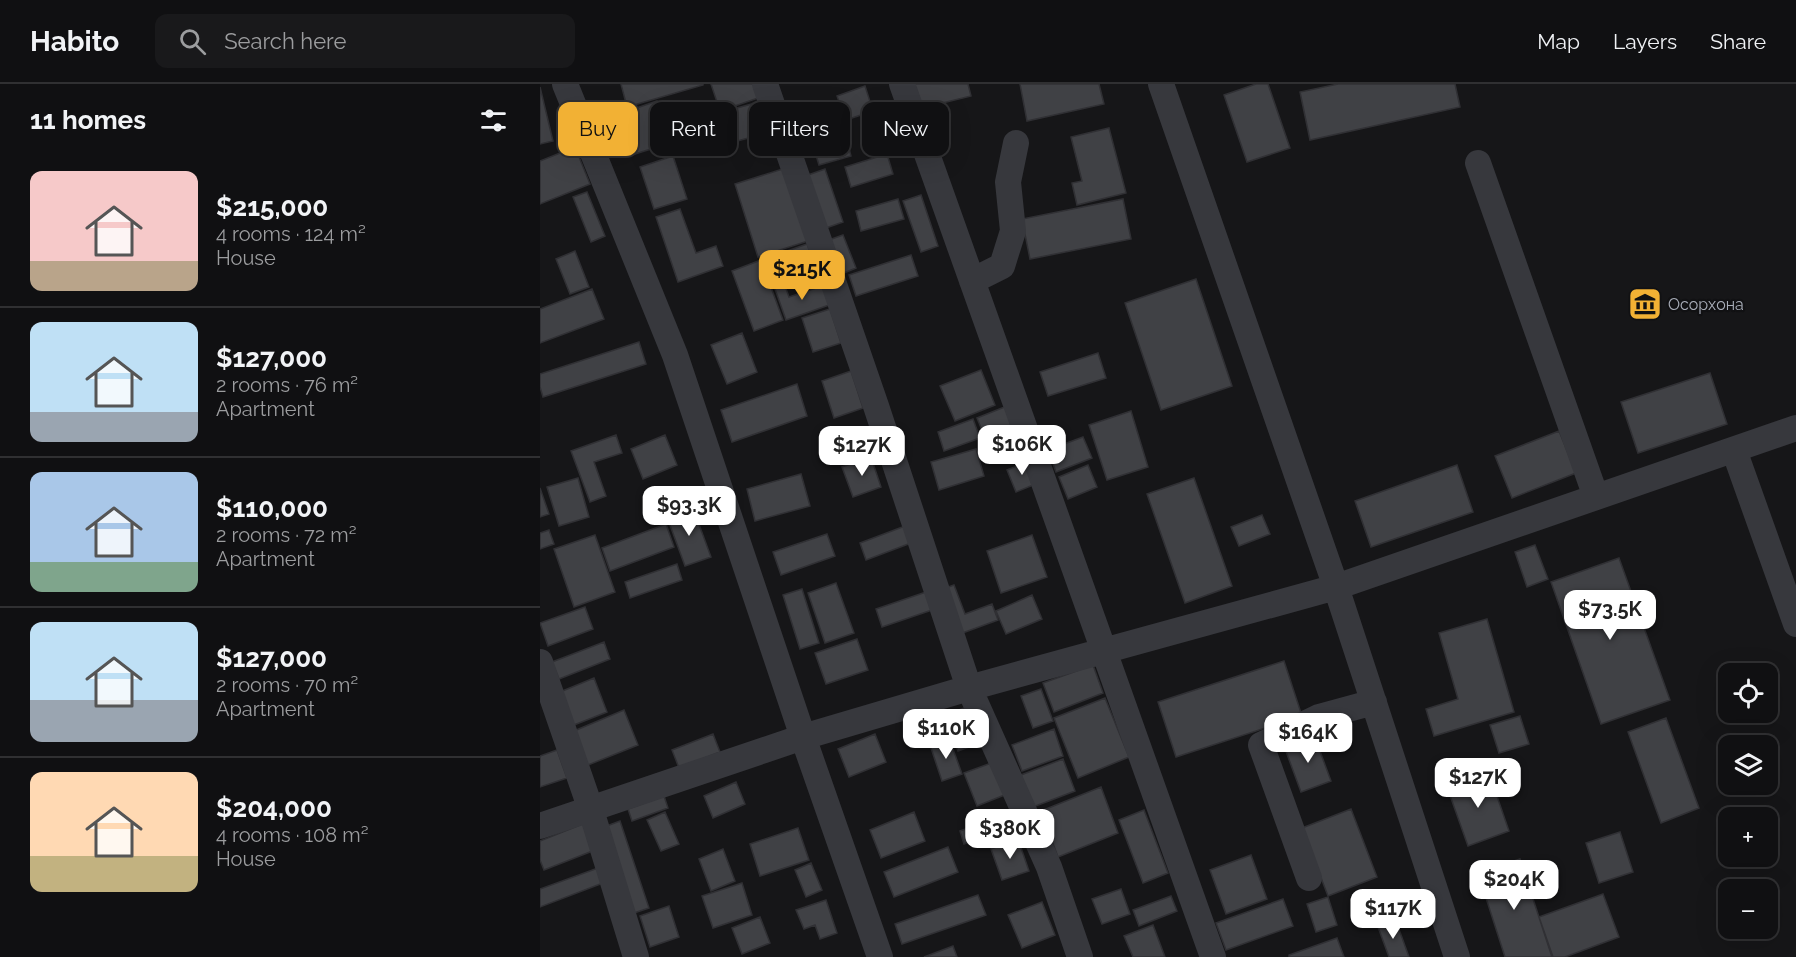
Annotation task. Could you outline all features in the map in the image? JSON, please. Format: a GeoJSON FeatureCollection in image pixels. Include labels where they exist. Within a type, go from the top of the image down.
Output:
{"type":"FeatureCollection","features":[{"type":"Feature","properties":{"kind":"street"},"geometry":{"type":"LineString","coordinates":[[565,84],[675,355],[803,737],[880,957]]}},
{"type":"Feature","properties":{"kind":"street"},"geometry":{"type":"LineString","coordinates":[[765,84],[876,406],[969,688],[1048,867],[1080,957]]}},
{"type":"Feature","properties":{"kind":"street"},"geometry":{"type":"LineString","coordinates":[[902,84],[1213,957]]}},
{"type":"Feature","properties":{"kind":"street"},"geometry":{"type":"LineString","coordinates":[[1161,84],[1336,587],[1457,957]]}},
{"type":"Feature","properties":{"kind":"street"},"geometry":{"type":"LineString","coordinates":[[972,282],[1002,266],[1013,231],[1008,182],[1016,143]]}},
{"type":"Feature","properties":{"kind":"street"},"geometry":{"type":"LineString","coordinates":[[1478,164],[1596,497]]}},
{"type":"Feature","properties":{"kind":"street"},"geometry":{"type":"LineString","coordinates":[[540,826],[590,807],[803,737],[969,688],[1336,587],[1796,428]]}},
{"type":"Feature","properties":{"kind":"street"},"geometry":{"type":"LineString","coordinates":[[1734,450],[1796,624]]}},
{"type":"Feature","properties":{"kind":"street"},"geometry":{"type":"LineString","coordinates":[[540,663],[590,807],[636,957]]}},
{"type":"Feature","properties":{"kind":"street"},"geometry":{"type":"LineString","coordinates":[[1309,878],[1261,745],[1319,717],[1374,702]]}},
{"type":"Feature","properties":{"kind":"building"},"geometry":{"type":"Polygon","coordinates":[[[621,84],[703,84],[638,104],[626,102],[621,84]]]}},
{"type":"Feature","properties":{"kind":"building"},"geometry":{"type":"Polygon","coordinates":[[[711,84],[760,84],[764,96],[737,105],[737,102],[717,102],[711,84]]]}},
{"type":"Feature","properties":{"kind":"building"},"geometry":{"type":"Polygon","coordinates":[[[907,84],[968,84],[971,96],[947,102],[912,102],[907,84]]]}},
{"type":"Feature","properties":{"kind":"building"},"geometry":{"type":"Polygon","coordinates":[[[1020,84],[1099,84],[1104,104],[1027,121],[1020,84]]]}},
{"type":"Feature","properties":{"kind":"building"},"geometry":{"type":"Polygon","coordinates":[[[1256,84],[1268,84],[1290,148],[1247,162],[1224,95],[1256,84]]]}},
{"type":"Feature","properties":{"kind":"building"},"geometry":{"type":"Polygon","coordinates":[[[1338,84],[1455,84],[1460,107],[1310,140],[1300,92],[1338,84]]]}},
{"type":"Feature","properties":{"kind":"building"},"geometry":{"type":"Polygon","coordinates":[[[865,86],[870,102],[862,102],[862,115],[850,119],[850,102],[839,102],[837,96],[865,86]]]}},
{"type":"Feature","properties":{"kind":"building"},"geometry":{"type":"Polygon","coordinates":[[[540,87],[553,141],[540,144],[540,87]]]}},
{"type":"Feature","properties":{"kind":"building"},"geometry":{"type":"Polygon","coordinates":[[[650,103],[650,149],[638,153],[638,108],[650,103]]]}},
{"type":"Feature","properties":{"kind":"building"},"geometry":{"type":"Polygon","coordinates":[[[749,105],[749,138],[737,141],[737,108],[749,105]]]}},
{"type":"Feature","properties":{"kind":"building"},"geometry":{"type":"Polygon","coordinates":[[[1109,128],[1126,193],[1077,205],[1072,183],[1082,181],[1071,137],[1109,128]]]}},
{"type":"Feature","properties":{"kind":"building"},"geometry":{"type":"Polygon","coordinates":[[[850,152],[851,156],[819,165],[816,156],[850,156],[850,152]]]}},
{"type":"Feature","properties":{"kind":"building"},"geometry":{"type":"Polygon","coordinates":[[[558,154],[558,156],[579,156],[590,184],[540,204],[540,161],[558,154]]]}},
{"type":"Feature","properties":{"kind":"building"},"geometry":{"type":"Polygon","coordinates":[[[673,156],[687,199],[654,209],[640,167],[673,156]]]}},
{"type":"Feature","properties":{"kind":"building"},"geometry":{"type":"Polygon","coordinates":[[[888,156],[893,174],[851,187],[845,167],[888,156]]]}},
{"type":"Feature","properties":{"kind":"building"},"geometry":{"type":"Polygon","coordinates":[[[789,167],[811,240],[758,257],[735,184],[789,167]]]}},
{"type":"Feature","properties":{"kind":"building"},"geometry":{"type":"Polygon","coordinates":[[[825,169],[843,222],[826,228],[808,175],[825,169]]]}},
{"type":"Feature","properties":{"kind":"building"},"geometry":{"type":"Polygon","coordinates":[[[587,192],[605,236],[591,242],[573,197],[587,192]]]}},
{"type":"Feature","properties":{"kind":"building"},"geometry":{"type":"Polygon","coordinates":[[[921,195],[938,246],[921,252],[903,201],[921,195]]]}},
{"type":"Feature","properties":{"kind":"building"},"geometry":{"type":"Polygon","coordinates":[[[898,199],[904,219],[861,231],[856,211],[898,199]]]}},
{"type":"Feature","properties":{"kind":"building"},"geometry":{"type":"Polygon","coordinates":[[[1123,199],[1131,239],[1030,259],[1022,219],[1123,199]]]}},
{"type":"Feature","properties":{"kind":"building"},"geometry":{"type":"Polygon","coordinates":[[[680,209],[696,253],[716,246],[723,266],[678,282],[656,217],[680,209]]]}},
{"type":"Feature","properties":{"kind":"building"},"geometry":{"type":"Polygon","coordinates":[[[843,235],[856,268],[839,275],[826,241],[843,235]]]}},
{"type":"Feature","properties":{"kind":"building"},"geometry":{"type":"Polygon","coordinates":[[[807,244],[816,268],[776,282],[767,258],[807,244]]]}},
{"type":"Feature","properties":{"kind":"building"},"geometry":{"type":"Polygon","coordinates":[[[575,251],[589,287],[570,294],[556,259],[575,251]]]}},
{"type":"Feature","properties":{"kind":"building"},"geometry":{"type":"Polygon","coordinates":[[[911,255],[918,276],[856,296],[849,275],[911,255]]]}},
{"type":"Feature","properties":{"kind":"building"},"geometry":{"type":"Polygon","coordinates":[[[761,260],[783,320],[754,331],[732,271],[761,260]]]}},
{"type":"Feature","properties":{"kind":"building"},"geometry":{"type":"Polygon","coordinates":[[[1196,279],[1232,386],[1161,410],[1125,303],[1196,279]]]}},
{"type":"Feature","properties":{"kind":"building"},"geometry":{"type":"Polygon","coordinates":[[[784,283],[789,297],[825,285],[832,304],[786,320],[774,286],[784,283]]]}},
{"type":"Feature","properties":{"kind":"building"},"geometry":{"type":"Polygon","coordinates":[[[592,289],[604,319],[540,343],[540,309],[592,289]]]}},
{"type":"Feature","properties":{"kind":"building"},"geometry":{"type":"Polygon","coordinates":[[[830,309],[841,343],[813,352],[802,318],[830,309]]]}},
{"type":"Feature","properties":{"kind":"building"},"geometry":{"type":"Polygon","coordinates":[[[742,333],[757,372],[727,384],[711,345],[742,333]]]}},
{"type":"Feature","properties":{"kind":"building"},"geometry":{"type":"Polygon","coordinates":[[[639,342],[646,364],[543,397],[540,374],[639,342]]]}},
{"type":"Feature","properties":{"kind":"building"},"geometry":{"type":"Polygon","coordinates":[[[1098,353],[1106,378],[1048,396],[1040,372],[1098,353]]]}},
{"type":"Feature","properties":{"kind":"building"},"geometry":{"type":"Polygon","coordinates":[[[981,370],[995,405],[955,421],[940,386],[981,370]]]}},
{"type":"Feature","properties":{"kind":"building"},"geometry":{"type":"Polygon","coordinates":[[[851,371],[863,408],[834,418],[822,381],[851,371]]]}},
{"type":"Feature","properties":{"kind":"building"},"geometry":{"type":"Polygon","coordinates":[[[1710,373],[1727,424],[1638,453],[1621,402],[1710,373]]]}},
{"type":"Feature","properties":{"kind":"building"},"geometry":{"type":"Polygon","coordinates":[[[797,384],[807,416],[732,442],[721,410],[797,384]]]}},
{"type":"Feature","properties":{"kind":"building"},"geometry":{"type":"Polygon","coordinates":[[[1007,406],[1020,438],[990,450],[977,418],[1007,406]]]}},
{"type":"Feature","properties":{"kind":"building"},"geometry":{"type":"Polygon","coordinates":[[[1131,411],[1148,467],[1107,480],[1089,425],[1131,411]]]}},
{"type":"Feature","properties":{"kind":"building"},"geometry":{"type":"Polygon","coordinates":[[[973,419],[980,438],[944,451],[938,432],[973,419]]]}},
{"type":"Feature","properties":{"kind":"building"},"geometry":{"type":"Polygon","coordinates":[[[1559,431],[1576,473],[1512,498],[1495,456],[1559,431]]]}},
{"type":"Feature","properties":{"kind":"building"},"geometry":{"type":"Polygon","coordinates":[[[616,435],[622,453],[594,462],[606,496],[590,502],[571,451],[616,435]]]}},
{"type":"Feature","properties":{"kind":"building"},"geometry":{"type":"Polygon","coordinates":[[[665,435],[677,465],[643,479],[631,449],[665,435]]]}},
{"type":"Feature","properties":{"kind":"building"},"geometry":{"type":"Polygon","coordinates":[[[1083,437],[1092,458],[1056,472],[1048,450],[1083,437]]]}},
{"type":"Feature","properties":{"kind":"building"},"geometry":{"type":"Polygon","coordinates":[[[976,449],[984,476],[939,490],[931,462],[976,449]]]}},
{"type":"Feature","properties":{"kind":"building"},"geometry":{"type":"Polygon","coordinates":[[[871,457],[881,487],[853,497],[842,467],[871,457]]]}},
{"type":"Feature","properties":{"kind":"building"},"geometry":{"type":"Polygon","coordinates":[[[1029,461],[1038,483],[1016,492],[1007,470],[1029,461]]]}},
{"type":"Feature","properties":{"kind":"building"},"geometry":{"type":"Polygon","coordinates":[[[1088,465],[1097,487],[1068,499],[1059,477],[1088,465]]]}},
{"type":"Feature","properties":{"kind":"building"},"geometry":{"type":"Polygon","coordinates":[[[1457,465],[1473,512],[1371,547],[1355,501],[1457,465]]]}},
{"type":"Feature","properties":{"kind":"building"},"geometry":{"type":"Polygon","coordinates":[[[801,474],[810,506],[755,521],[747,489],[801,474]]]}},
{"type":"Feature","properties":{"kind":"building"},"geometry":{"type":"Polygon","coordinates":[[[578,478],[589,517],[559,526],[547,487],[578,478]]]}},
{"type":"Feature","properties":{"kind":"building"},"geometry":{"type":"Polygon","coordinates":[[[1194,478],[1232,586],[1185,603],[1147,494],[1194,478]]]}},
{"type":"Feature","properties":{"kind":"building"},"geometry":{"type":"Polygon","coordinates":[[[540,488],[549,514],[540,517],[540,488]]]}},
{"type":"Feature","properties":{"kind":"building"},"geometry":{"type":"Polygon","coordinates":[[[693,508],[711,557],[685,566],[667,517],[693,508]]]}},
{"type":"Feature","properties":{"kind":"building"},"geometry":{"type":"Polygon","coordinates":[[[1262,515],[1270,534],[1239,546],[1231,527],[1262,515]]]}},
{"type":"Feature","properties":{"kind":"building"},"geometry":{"type":"Polygon","coordinates":[[[666,524],[674,547],[610,571],[602,548],[666,524]]]}},
{"type":"Feature","properties":{"kind":"building"},"geometry":{"type":"Polygon","coordinates":[[[905,526],[911,543],[866,560],[860,543],[905,526]]]}},
{"type":"Feature","properties":{"kind":"building"},"geometry":{"type":"Polygon","coordinates":[[[549,530],[554,544],[540,549],[540,533],[549,530]]]}},
{"type":"Feature","properties":{"kind":"building"},"geometry":{"type":"Polygon","coordinates":[[[827,534],[835,556],[781,575],[773,552],[827,534]]]}},
{"type":"Feature","properties":{"kind":"building"},"geometry":{"type":"Polygon","coordinates":[[[595,535],[615,592],[574,607],[554,549],[595,535]]]}},
{"type":"Feature","properties":{"kind":"building"},"geometry":{"type":"Polygon","coordinates":[[[1032,535],[1047,577],[1001,593],[987,551],[1032,535]]]}},
{"type":"Feature","properties":{"kind":"building"},"geometry":{"type":"Polygon","coordinates":[[[1535,545],[1548,579],[1527,587],[1515,552],[1535,545]]]}},
{"type":"Feature","properties":{"kind":"building"},"geometry":{"type":"Polygon","coordinates":[[[1619,558],[1670,700],[1601,724],[1551,582],[1619,558]]]}},
{"type":"Feature","properties":{"kind":"building"},"geometry":{"type":"Polygon","coordinates":[[[677,564],[682,580],[630,598],[625,582],[677,564]]]}},
{"type":"Feature","properties":{"kind":"building"},"geometry":{"type":"Polygon","coordinates":[[[836,583],[854,633],[825,643],[808,593],[836,583]]]}},
{"type":"Feature","properties":{"kind":"building"},"geometry":{"type":"Polygon","coordinates":[[[954,585],[965,614],[992,604],[998,620],[957,635],[940,590],[954,585]]]}},
{"type":"Feature","properties":{"kind":"building"},"geometry":{"type":"Polygon","coordinates":[[[802,589],[819,643],[800,649],[783,595],[802,589]]]}},
{"type":"Feature","properties":{"kind":"building"},"geometry":{"type":"Polygon","coordinates":[[[926,592],[932,610],[882,627],[876,609],[926,592]]]}},
{"type":"Feature","properties":{"kind":"building"},"geometry":{"type":"Polygon","coordinates":[[[1032,595],[1042,619],[1006,634],[996,611],[1032,595]]]}},
{"type":"Feature","properties":{"kind":"building"},"geometry":{"type":"Polygon","coordinates":[[[585,607],[593,629],[548,646],[540,623],[585,607]]]}},
{"type":"Feature","properties":{"kind":"building"},"geometry":{"type":"Polygon","coordinates":[[[1487,619],[1514,712],[1434,736],[1426,709],[1458,699],[1439,633],[1487,619]]]}},
{"type":"Feature","properties":{"kind":"building"},"geometry":{"type":"Polygon","coordinates":[[[857,639],[868,670],[826,684],[815,653],[857,639]]]}},
{"type":"Feature","properties":{"kind":"building"},"geometry":{"type":"Polygon","coordinates":[[[604,642],[610,659],[559,679],[552,662],[604,642]]]}},
{"type":"Feature","properties":{"kind":"building"},"geometry":{"type":"Polygon","coordinates":[[[1284,661],[1302,716],[1176,757],[1158,702],[1284,661]]]}},
{"type":"Feature","properties":{"kind":"building"},"geometry":{"type":"Polygon","coordinates":[[[1093,665],[1103,693],[1054,712],[1043,683],[1093,665]]]}},
{"type":"Feature","properties":{"kind":"building"},"geometry":{"type":"Polygon","coordinates":[[[594,678],[607,712],[574,725],[560,692],[594,678]]]}},
{"type":"Feature","properties":{"kind":"building"},"geometry":{"type":"Polygon","coordinates":[[[1041,689],[1053,721],[1033,728],[1021,696],[1041,689]]]}},
{"type":"Feature","properties":{"kind":"building"},"geometry":{"type":"Polygon","coordinates":[[[1105,698],[1129,757],[1078,778],[1054,718],[1105,698]]]}},
{"type":"Feature","properties":{"kind":"building"},"geometry":{"type":"Polygon","coordinates":[[[967,707],[980,743],[958,751],[945,715],[967,707]]]}},
{"type":"Feature","properties":{"kind":"building"},"geometry":{"type":"Polygon","coordinates":[[[624,710],[638,745],[588,765],[574,731],[624,710]]]}},
{"type":"Feature","properties":{"kind":"building"},"geometry":{"type":"Polygon","coordinates":[[[1520,716],[1529,744],[1499,753],[1490,725],[1520,716]]]}},
{"type":"Feature","properties":{"kind":"building"},"geometry":{"type":"Polygon","coordinates":[[[1666,718],[1699,808],[1661,823],[1628,732],[1666,718]]]}},
{"type":"Feature","properties":{"kind":"building"},"geometry":{"type":"Polygon","coordinates":[[[1054,729],[1063,756],[1022,771],[1012,745],[1054,729]]]}},
{"type":"Feature","properties":{"kind":"building"},"geometry":{"type":"Polygon","coordinates":[[[713,734],[720,752],[679,768],[672,750],[713,734]]]}},
{"type":"Feature","properties":{"kind":"building"},"geometry":{"type":"Polygon","coordinates":[[[875,734],[886,762],[849,777],[838,749],[875,734]]]}},
{"type":"Feature","properties":{"kind":"building"},"geometry":{"type":"Polygon","coordinates":[[[1314,735],[1331,781],[1301,792],[1284,746],[1314,735]]]}},
{"type":"Feature","properties":{"kind":"building"},"geometry":{"type":"Polygon","coordinates":[[[949,738],[962,774],[942,781],[930,745],[949,738]]]}},
{"type":"Feature","properties":{"kind":"building"},"geometry":{"type":"Polygon","coordinates":[[[557,750],[567,778],[540,787],[540,756],[557,750]]]}},
{"type":"Feature","properties":{"kind":"building"},"geometry":{"type":"Polygon","coordinates":[[[1063,759],[1075,791],[1033,807],[1021,775],[1063,759]]]}},
{"type":"Feature","properties":{"kind":"building"},"geometry":{"type":"Polygon","coordinates":[[[994,762],[1007,794],[977,806],[964,773],[994,762]]]}},
{"type":"Feature","properties":{"kind":"building"},"geometry":{"type":"Polygon","coordinates":[[[1489,773],[1509,831],[1468,846],[1447,787],[1489,773]]]}},
{"type":"Feature","properties":{"kind":"building"},"geometry":{"type":"Polygon","coordinates":[[[736,782],[745,804],[713,818],[704,796],[736,782]]]}},
{"type":"Feature","properties":{"kind":"building"},"geometry":{"type":"Polygon","coordinates":[[[1101,787],[1118,833],[1058,857],[1041,811],[1101,787]]]}},
{"type":"Feature","properties":{"kind":"building"},"geometry":{"type":"Polygon","coordinates":[[[664,796],[668,808],[632,821],[628,809],[664,796]]]}},
{"type":"Feature","properties":{"kind":"building"},"geometry":{"type":"Polygon","coordinates":[[[1351,809],[1377,877],[1328,896],[1302,828],[1351,809]]]}},
{"type":"Feature","properties":{"kind":"building"},"geometry":{"type":"Polygon","coordinates":[[[1144,810],[1168,873],[1143,883],[1119,820],[1144,810]]]}},
{"type":"Feature","properties":{"kind":"building"},"geometry":{"type":"Polygon","coordinates":[[[665,812],[679,844],[661,851],[647,820],[665,812]]]}},
{"type":"Feature","properties":{"kind":"building"},"geometry":{"type":"Polygon","coordinates":[[[914,812],[925,841],[881,858],[870,830],[914,812]]]}},
{"type":"Feature","properties":{"kind":"building"},"geometry":{"type":"Polygon","coordinates":[[[1013,812],[1018,825],[964,844],[960,831],[1013,812]]]}},
{"type":"Feature","properties":{"kind":"building"},"geometry":{"type":"Polygon","coordinates":[[[620,821],[649,908],[634,913],[604,827],[620,821]]]}},
{"type":"Feature","properties":{"kind":"building"},"geometry":{"type":"Polygon","coordinates":[[[585,823],[595,850],[544,870],[540,860],[540,841],[585,823]]]}},
{"type":"Feature","properties":{"kind":"building"},"geometry":{"type":"Polygon","coordinates":[[[798,828],[809,860],[760,876],[750,844],[798,828]]]}},
{"type":"Feature","properties":{"kind":"building"},"geometry":{"type":"Polygon","coordinates":[[[1620,832],[1633,872],[1599,883],[1586,843],[1620,832]]]}},
{"type":"Feature","properties":{"kind":"building"},"geometry":{"type":"Polygon","coordinates":[[[1018,839],[1029,871],[1002,880],[991,849],[1018,839]]]}},
{"type":"Feature","properties":{"kind":"building"},"geometry":{"type":"Polygon","coordinates":[[[948,847],[958,872],[894,897],[884,872],[948,847]]]}},
{"type":"Feature","properties":{"kind":"building"},"geometry":{"type":"Polygon","coordinates":[[[723,849],[735,881],[711,891],[699,859],[723,849]]]}},
{"type":"Feature","properties":{"kind":"building"},"geometry":{"type":"Polygon","coordinates":[[[1251,855],[1267,899],[1226,914],[1210,870],[1251,855]]]}},
{"type":"Feature","properties":{"kind":"building"},"geometry":{"type":"Polygon","coordinates":[[[1520,859],[1552,957],[1505,957],[1478,873],[1520,859]]]}},
{"type":"Feature","properties":{"kind":"building"},"geometry":{"type":"Polygon","coordinates":[[[811,863],[822,890],[806,897],[795,870],[811,863]]]}},
{"type":"Feature","properties":{"kind":"building"},"geometry":{"type":"Polygon","coordinates":[[[598,868],[603,883],[540,907],[540,889],[598,868]]]}},
{"type":"Feature","properties":{"kind":"building"},"geometry":{"type":"Polygon","coordinates":[[[742,883],[752,915],[713,928],[702,896],[742,883]]]}},
{"type":"Feature","properties":{"kind":"building"},"geometry":{"type":"Polygon","coordinates":[[[1121,889],[1130,914],[1102,924],[1092,899],[1121,889]]]}},
{"type":"Feature","properties":{"kind":"building"},"geometry":{"type":"Polygon","coordinates":[[[1603,894],[1619,937],[1565,957],[1553,957],[1539,917],[1603,894]]]}},
{"type":"Feature","properties":{"kind":"building"},"geometry":{"type":"Polygon","coordinates":[[[978,895],[986,915],[902,944],[895,924],[978,895]]]}},
{"type":"Feature","properties":{"kind":"building"},"geometry":{"type":"Polygon","coordinates":[[[1171,896],[1177,911],[1139,926],[1133,910],[1171,896]]]}},
{"type":"Feature","properties":{"kind":"building"},"geometry":{"type":"Polygon","coordinates":[[[1328,897],[1337,925],[1316,932],[1307,904],[1328,897]]]}},
{"type":"Feature","properties":{"kind":"building"},"geometry":{"type":"Polygon","coordinates":[[[1283,899],[1293,926],[1226,950],[1216,923],[1283,899]]]}},
{"type":"Feature","properties":{"kind":"building"},"geometry":{"type":"Polygon","coordinates":[[[826,900],[837,933],[820,939],[815,925],[804,929],[796,910],[826,900]]]}},
{"type":"Feature","properties":{"kind":"building"},"geometry":{"type":"Polygon","coordinates":[[[1042,902],[1055,935],[1022,948],[1008,915],[1042,902]]]}},
{"type":"Feature","properties":{"kind":"building"},"geometry":{"type":"Polygon","coordinates":[[[669,906],[679,937],[650,947],[640,916],[669,906]]]}},
{"type":"Feature","properties":{"kind":"building"},"geometry":{"type":"Polygon","coordinates":[[[760,917],[770,943],[742,954],[732,928],[760,917]]]}},
{"type":"Feature","properties":{"kind":"building"},"geometry":{"type":"Polygon","coordinates":[[[1396,921],[1409,957],[1389,957],[1378,927],[1396,921]]]}},
{"type":"Feature","properties":{"kind":"building"},"geometry":{"type":"Polygon","coordinates":[[[1153,925],[1165,957],[1133,957],[1124,936],[1153,925]]]}},
{"type":"Feature","properties":{"kind":"building"},"geometry":{"type":"Polygon","coordinates":[[[1337,938],[1344,957],[1289,957],[1289,955],[1337,938]]]}},
{"type":"Feature","properties":{"kind":"building"},"geometry":{"type":"Polygon","coordinates":[[[953,946],[957,957],[924,957],[953,946]]]}},
{"type":"Feature","properties":{"kind":"place","name":"Осорхона"},"geometry":{"type":"Point","coordinates":[1645,304]}}]}
